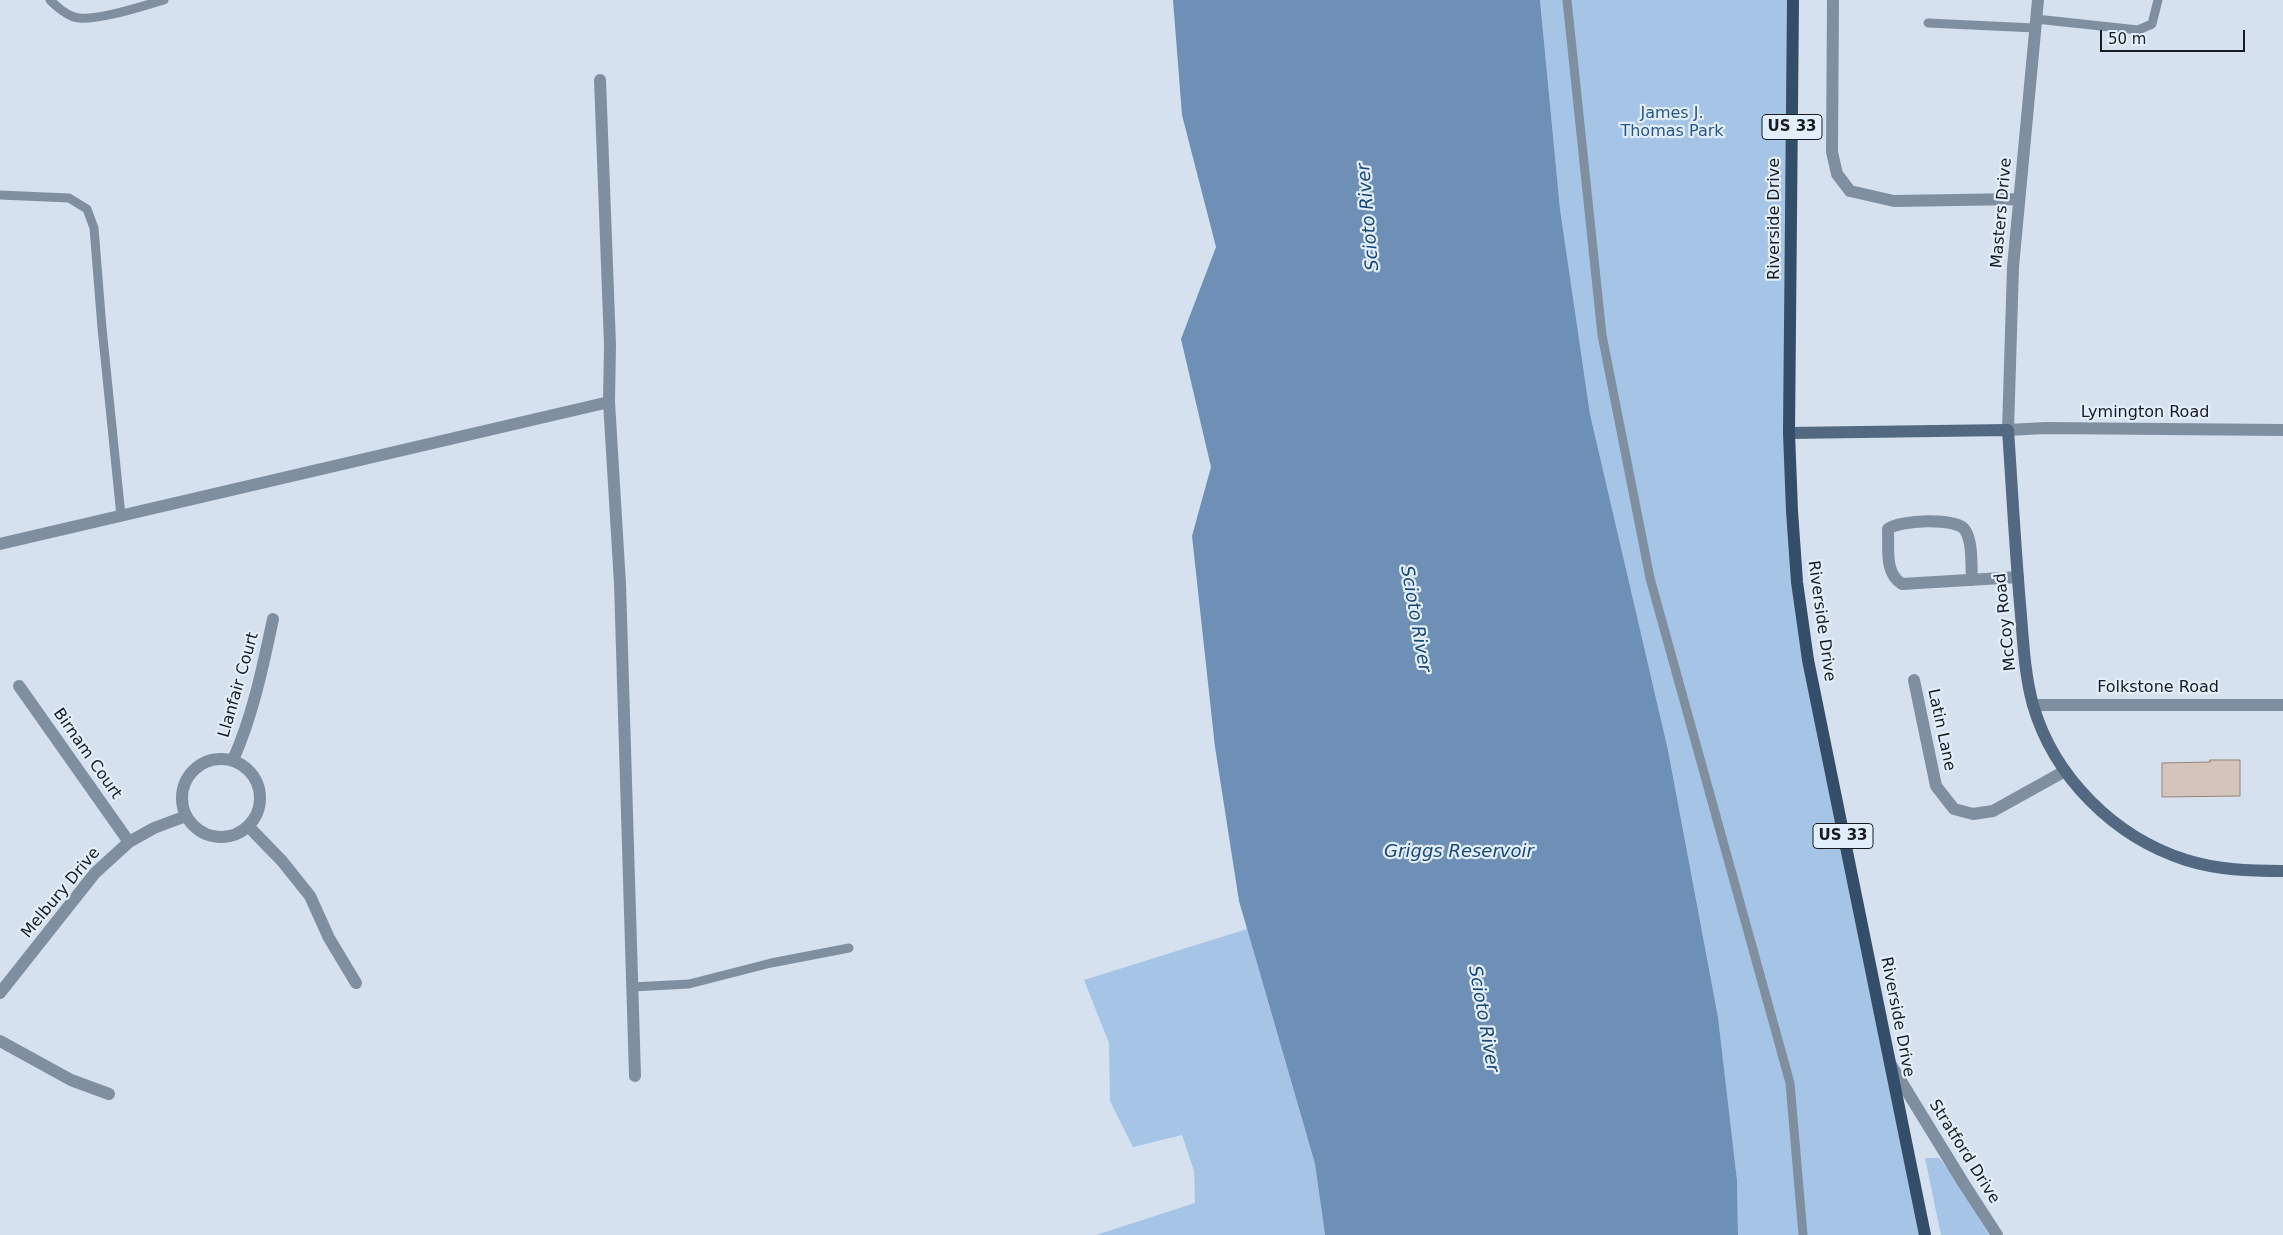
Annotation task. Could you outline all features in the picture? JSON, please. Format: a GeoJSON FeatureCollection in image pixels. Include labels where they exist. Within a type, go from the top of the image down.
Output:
{"type":"FeatureCollection","features":[{"type":"Feature","properties":{"kind":"main road","name":"Riverside Drive"},"geometry":{"type":"LineString","coordinates":[[1793,0],[1789,433],[1797,582],[1808,660],[1925,1235]]}},
{"type":"Feature","properties":{"kind":"main road"},"geometry":{"type":"LineString","coordinates":[[1789,433],[2008,430]]}},
{"type":"Feature","properties":{"kind":"main road","name":"McCoy Road"},"geometry":{"type":"LineString","coordinates":[[2008,430],[2024,655],[2033,704],[2047,740],[2065,771],[2081,792],[2100,811],[2128,832],[2164,852],[2214,867],[2245,871],[2283,871]]}},
{"type":"Feature","properties":{"kind":"street"},"geometry":{"type":"LineString","coordinates":[[1833,0],[1832,152],[1837,174],[1850,192],[1894,201],[2019,199]]}},
{"type":"Feature","properties":{"kind":"street","name":"Masters Drive"},"geometry":{"type":"LineString","coordinates":[[2008,430],[2013,267],[2038,0]]}},
{"type":"Feature","properties":{"kind":"street"},"geometry":{"type":"LineString","coordinates":[[600,80],[610,345],[609,402],[620,593],[635,1076]]}},
{"type":"Feature","properties":{"kind":"street"},"geometry":{"type":"LineString","coordinates":[[0,544],[609,402]]}},
{"type":"Feature","properties":{"kind":"street","name":"Lymington Road"},"geometry":{"type":"LineString","coordinates":[[2008,430],[2045,428],[2283,430]]}},
{"type":"Feature","properties":{"kind":"street"},"geometry":{"type":"LineString","coordinates":[[1972,580],[1966,531],[1960,524],[1950,522],[1907,523],[1893,525],[1888,529],[1890,570],[1894,579],[1902,584],[1972,580],[2018,577]]}},
{"type":"Feature","properties":{"kind":"street","name":"Llanfair Court"},"geometry":{"type":"LineString","coordinates":[[233,760],[241,742],[259,683],[273,619]]}},
{"type":"Feature","properties":{"kind":"street","name":"Latin Lane"},"geometry":{"type":"LineString","coordinates":[[1914,680],[1936,786],[1954,809],[1973,814],[1993,811],[2065,771]]}},
{"type":"Feature","properties":{"kind":"street","name":"Birnam Court"},"geometry":{"type":"LineString","coordinates":[[19,686],[128,842]]}},
{"type":"Feature","properties":{"kind":"street","name":"Folkstone Road"},"geometry":{"type":"LineString","coordinates":[[2033,704],[2283,705]]}},
{"type":"Feature","properties":{"kind":"street"},"geometry":{"type":"LineString","coordinates":[[210,760],[233,760],[243,765],[252,773],[258,783],[260,806],[256,817],[238,833],[227,837],[203,833],[193,826],[186,816],[182,805],[182,793],[191,773],[200,765],[210,760]]}},
{"type":"Feature","properties":{"kind":"street","name":"Melbury Drive"},"geometry":{"type":"LineString","coordinates":[[1,988],[96,873],[128,842],[154,828],[186,816]]}},
{"type":"Feature","properties":{"kind":"street"},"geometry":{"type":"LineString","coordinates":[[248,826],[282,861],[310,896],[330,938],[356,983]]}},
{"type":"Feature","properties":{"kind":"street"},"geometry":{"type":"LineString","coordinates":[[0,1041],[71,1080],[109,1094]]}},
{"type":"Feature","properties":{"kind":"street","name":"Stratford Drive"},"geometry":{"type":"LineString","coordinates":[[1889,1061],[1997,1235]]}},
{"type":"Feature","properties":{"kind":"lane"},"geometry":{"type":"LineString","coordinates":[[50,0],[62,11],[78,18],[96,17],[164,0]]}},
{"type":"Feature","properties":{"kind":"lane"},"geometry":{"type":"LineString","coordinates":[[1567,0],[1602,335],[1650,578],[1790,1082],[1803,1235]]}},
{"type":"Feature","properties":{"kind":"lane"},"geometry":{"type":"LineString","coordinates":[[1928,23],[2036,23],[2138,30],[2152,24],[2158,0]]}},
{"type":"Feature","properties":{"kind":"lane"},"geometry":{"type":"LineString","coordinates":[[0,195],[69,198],[87,210],[91,219],[94,228],[121,516]]}},
{"type":"Feature","properties":{"kind":"lane"},"geometry":{"type":"LineString","coordinates":[[632,987],[689,984],[771,963],[849,948]]}},
{"type":"Feature","properties":{"kind":"green space","name":"James J. Thomas Park"},"geometry":{"type":"Polygon","coordinates":[[[1540,0],[1790,0],[1789,433],[1797,582],[1925,1235],[1738,1235],[1737,1180],[1718,1017],[1668,750],[1590,414],[1560,209],[1540,0]]]}},
{"type":"Feature","properties":{"kind":"green space"},"geometry":{"type":"Polygon","coordinates":[[[1247,929],[1315,1164],[1325,1235],[1096,1235],[1195,1203],[1194,1171],[1182,1135],[1133,1147],[1110,1101],[1109,1043],[1084,980],[1247,929]]]}},
{"type":"Feature","properties":{"kind":"green space"},"geometry":{"type":"Polygon","coordinates":[[[1925,1158],[1939,1158],[1950,1171],[1989,1235],[1941,1235],[1925,1158]]]}},
{"type":"Feature","properties":{"kind":"water","name":"Griggs Reservoir"},"geometry":{"type":"Polygon","coordinates":[[[1173,0],[1540,0],[1560,209],[1590,414],[1668,750],[1718,1017],[1737,1180],[1738,1235],[1325,1235],[1315,1164],[1239,901],[1215,747],[1192,536],[1211,467],[1181,339],[1216,247],[1182,115],[1173,0]]]}},
{"type":"Feature","properties":{"kind":"building"},"geometry":{"type":"Polygon","coordinates":[[[2210,760],[2240,760],[2240,796],[2162,797],[2162,763],[2210,762],[2210,760]]]}},
{"type":"Feature","properties":{"kind":"water label","name":"Scioto River"},"geometry":{"type":"Point","coordinates":[1369,217]}},
{"type":"Feature","properties":{"kind":"water label","name":"Scioto River"},"geometry":{"type":"Point","coordinates":[1415,619]}},
{"type":"Feature","properties":{"kind":"water label","name":"Scioto River"},"geometry":{"type":"Point","coordinates":[1483,1019]}}]}
